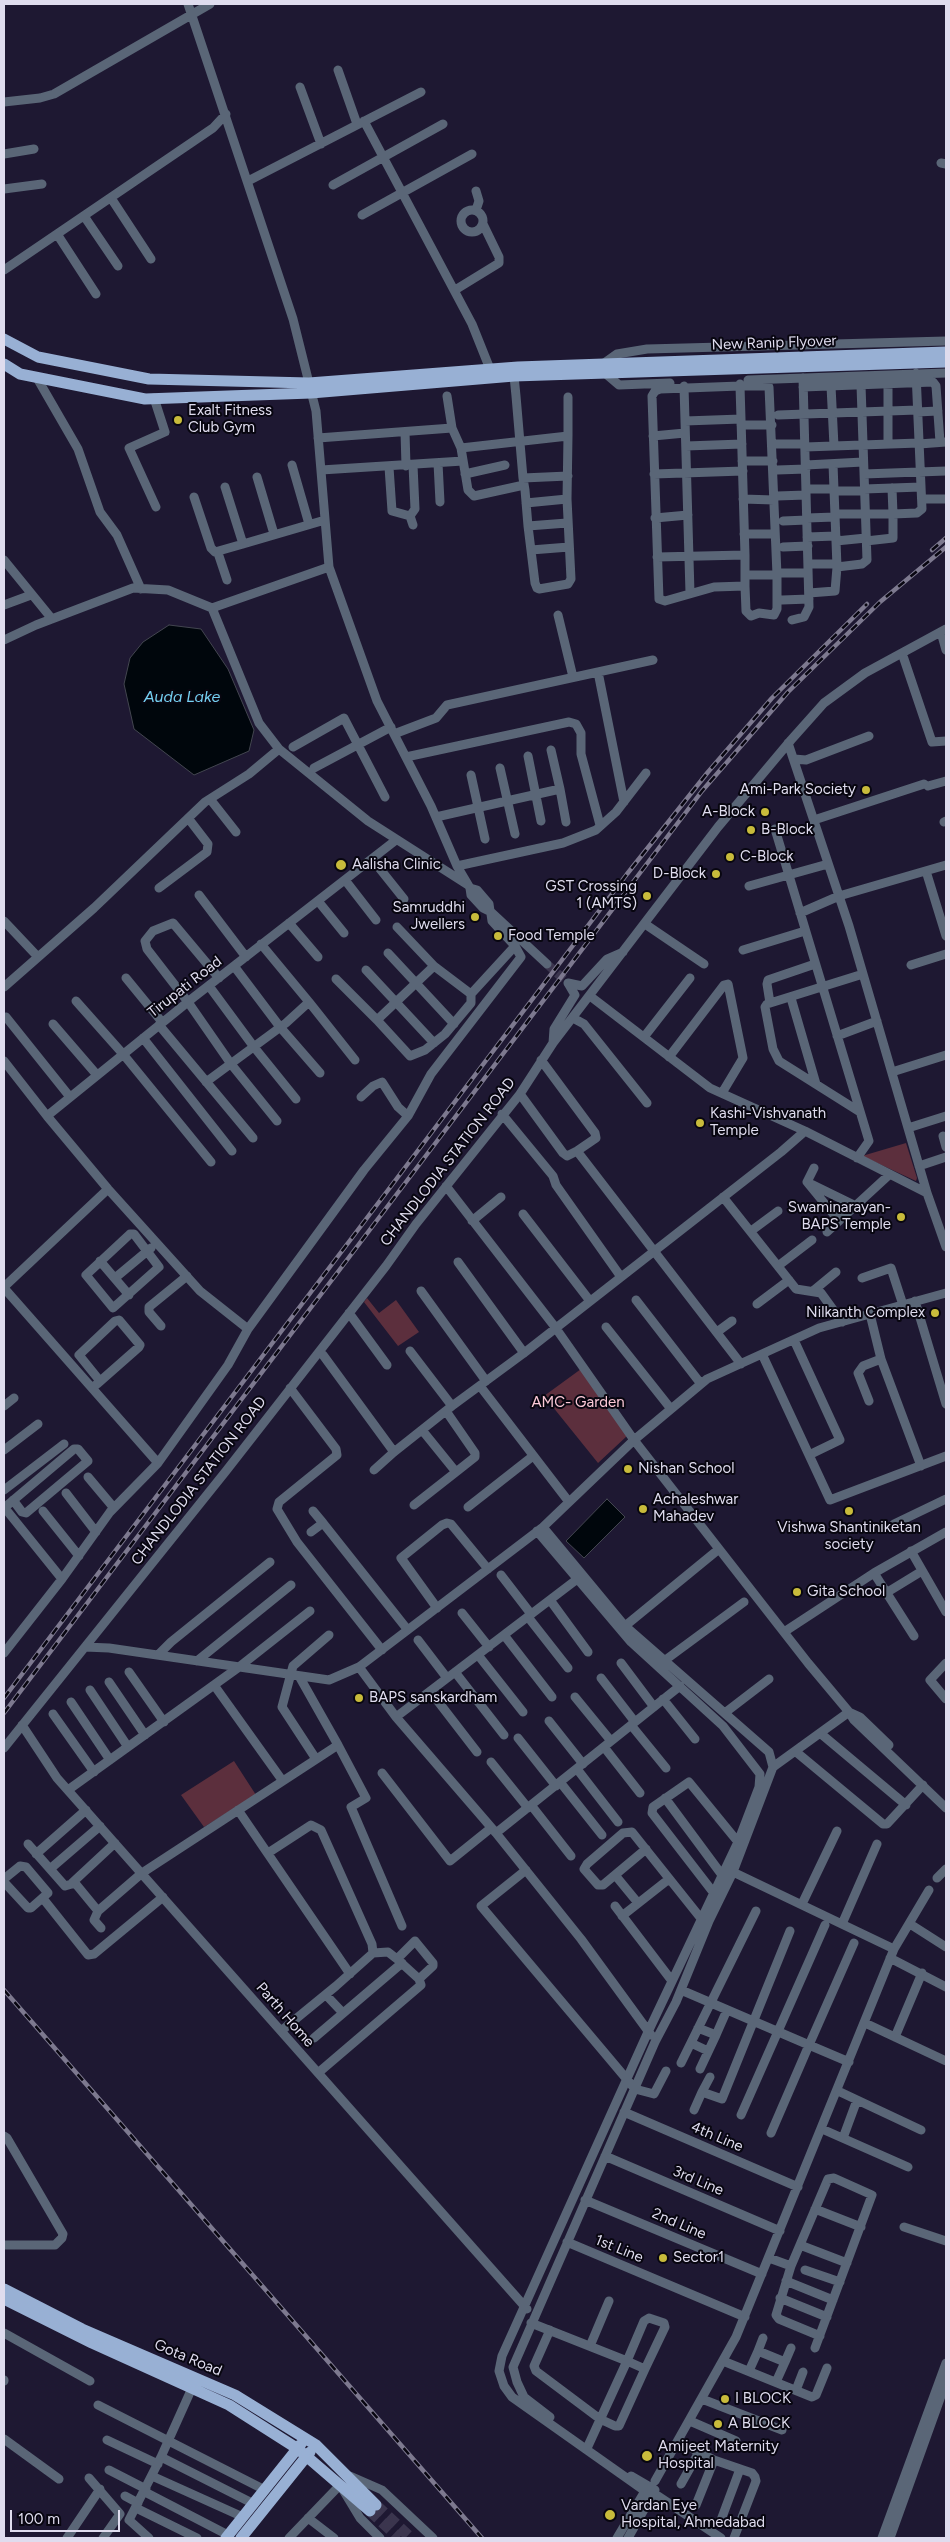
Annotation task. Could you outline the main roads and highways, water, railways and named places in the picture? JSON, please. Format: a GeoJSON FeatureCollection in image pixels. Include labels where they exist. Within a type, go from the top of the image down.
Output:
{"type":"FeatureCollection","features":[{"type":"Feature","properties":{"kind":"main road"},"geometry":{"type":"LineString","coordinates":[[4,339],[38,356],[149,379],[310,388],[490,369],[604,368]]}},
{"type":"Feature","properties":{"kind":"main road","name":"New Ranip Flyover"},"geometry":{"type":"LineString","coordinates":[[604,368],[946,352]]}},
{"type":"Feature","properties":{"kind":"main road","name":"New Ranip Flyover"},"geometry":{"type":"LineString","coordinates":[[629,366],[946,362]]}},
{"type":"Feature","properties":{"kind":"main road"},"geometry":{"type":"LineString","coordinates":[[4,364],[20,374],[145,399],[514,376],[604,368]]}},
{"type":"Feature","properties":{"kind":"main road","name":"Gota Road"},"geometry":{"type":"LineString","coordinates":[[4,2289],[82,2329],[235,2395],[316,2445],[347,2474],[373,2508],[302,2453],[229,2405],[92,2343],[4,2299]]}},
{"type":"Feature","properties":{"kind":"main road"},"geometry":{"type":"LineString","coordinates":[[241,2538],[302,2453],[306,2438]]}},
{"type":"Feature","properties":{"kind":"main road"},"geometry":{"type":"LineString","coordinates":[[227,2537],[265,2490],[302,2453],[316,2445]]}},
{"type":"Feature","properties":{"kind":"water","name":"Auda Lake"},"geometry":{"type":"Polygon","coordinates":[[[169,625],[201,629],[228,669],[254,730],[249,751],[194,775],[134,729],[124,684],[130,658],[143,642],[169,625]]]}},
{"type":"Feature","properties":{"kind":"water"},"geometry":{"type":"Polygon","coordinates":[[[607,1499],[625,1517],[584,1558],[566,1541],[607,1499]]]}},
{"type":"Feature","properties":{"kind":"tunnel"},"geometry":{"type":"LineString","coordinates":[[547,964],[568,983]]}},
{"type":"Feature","properties":{"kind":"tunnel"},"geometry":{"type":"LineString","coordinates":[[376,2505],[411,2538]]}},
{"type":"Feature","properties":{"kind":"tunnel"},"geometry":{"type":"LineString","coordinates":[[370,2511],[399,2538]]}},
{"type":"Feature","properties":{"kind":"railway"},"geometry":{"type":"LineString","coordinates":[[932,550],[946,538]]}},
{"type":"Feature","properties":{"kind":"railway"},"geometry":{"type":"LineString","coordinates":[[4,1713],[702,791],[788,692],[880,602],[946,547]]}},
{"type":"Feature","properties":{"kind":"railway"},"geometry":{"type":"LineString","coordinates":[[4,1698],[627,874],[708,772],[772,698],[867,604]]}},
{"type":"Feature","properties":{"kind":"railway"},"geometry":{"type":"LineString","coordinates":[[4,1990],[482,2538]]}},
{"type":"Feature","properties":{"kind":"place","name":"Exalt Fitness Club Gym"},"geometry":{"type":"Point","coordinates":[178,420]}},
{"type":"Feature","properties":{"kind":"place","name":"Ami-Park Society"},"geometry":{"type":"Point","coordinates":[866,790]}},
{"type":"Feature","properties":{"kind":"place","name":"A-Block"},"geometry":{"type":"Point","coordinates":[765,812]}},
{"type":"Feature","properties":{"kind":"place","name":"B-Block"},"geometry":{"type":"Point","coordinates":[751,830]}},
{"type":"Feature","properties":{"kind":"place","name":"C-Block"},"geometry":{"type":"Point","coordinates":[730,857]}},
{"type":"Feature","properties":{"kind":"place","name":"Aalisha Clinic"},"geometry":{"type":"Point","coordinates":[341,865]}},
{"type":"Feature","properties":{"kind":"place","name":"D-Block"},"geometry":{"type":"Point","coordinates":[716,874]}},
{"type":"Feature","properties":{"kind":"place","name":"GST Crossing 1 (AMTS)"},"geometry":{"type":"Point","coordinates":[647,896]}},
{"type":"Feature","properties":{"kind":"place","name":"Samruddhi Jwellers"},"geometry":{"type":"Point","coordinates":[475,917]}},
{"type":"Feature","properties":{"kind":"place","name":"Food Temple"},"geometry":{"type":"Point","coordinates":[498,936]}},
{"type":"Feature","properties":{"kind":"place","name":"Kashi-Vishvanath Temple"},"geometry":{"type":"Point","coordinates":[700,1123]}},
{"type":"Feature","properties":{"kind":"place","name":"Swaminarayan- BAPS Temple"},"geometry":{"type":"Point","coordinates":[901,1217]}},
{"type":"Feature","properties":{"kind":"place","name":"Nilkanth Complex"},"geometry":{"type":"Point","coordinates":[935,1313]}},
{"type":"Feature","properties":{"kind":"place","name":"Nishan School"},"geometry":{"type":"Point","coordinates":[628,1469]}},
{"type":"Feature","properties":{"kind":"place","name":"Achaleshwar Mahadev"},"geometry":{"type":"Point","coordinates":[643,1509]}},
{"type":"Feature","properties":{"kind":"place","name":"Vishwa Shantiniketan society"},"geometry":{"type":"Point","coordinates":[849,1511]}},
{"type":"Feature","properties":{"kind":"place","name":"Gita School"},"geometry":{"type":"Point","coordinates":[797,1592]}},
{"type":"Feature","properties":{"kind":"place","name":"BAPS sanskardham"},"geometry":{"type":"Point","coordinates":[359,1698]}},
{"type":"Feature","properties":{"kind":"place","name":"Sector1"},"geometry":{"type":"Point","coordinates":[663,2258]}},
{"type":"Feature","properties":{"kind":"place","name":"I BLOCK"},"geometry":{"type":"Point","coordinates":[725,2399]}},
{"type":"Feature","properties":{"kind":"place","name":"A BLOCK"},"geometry":{"type":"Point","coordinates":[718,2424]}},
{"type":"Feature","properties":{"kind":"place","name":"Amijeet Maternity Hospital"},"geometry":{"type":"Point","coordinates":[647,2456]}},
{"type":"Feature","properties":{"kind":"place","name":"Vardan Eye Hospital, Ahmedabad"},"geometry":{"type":"Point","coordinates":[610,2515]}},
{"type":"Feature","properties":{"kind":"park label","name":"AMC- Garden"},"geometry":{"type":"Point","coordinates":[578,1403]}}]}
